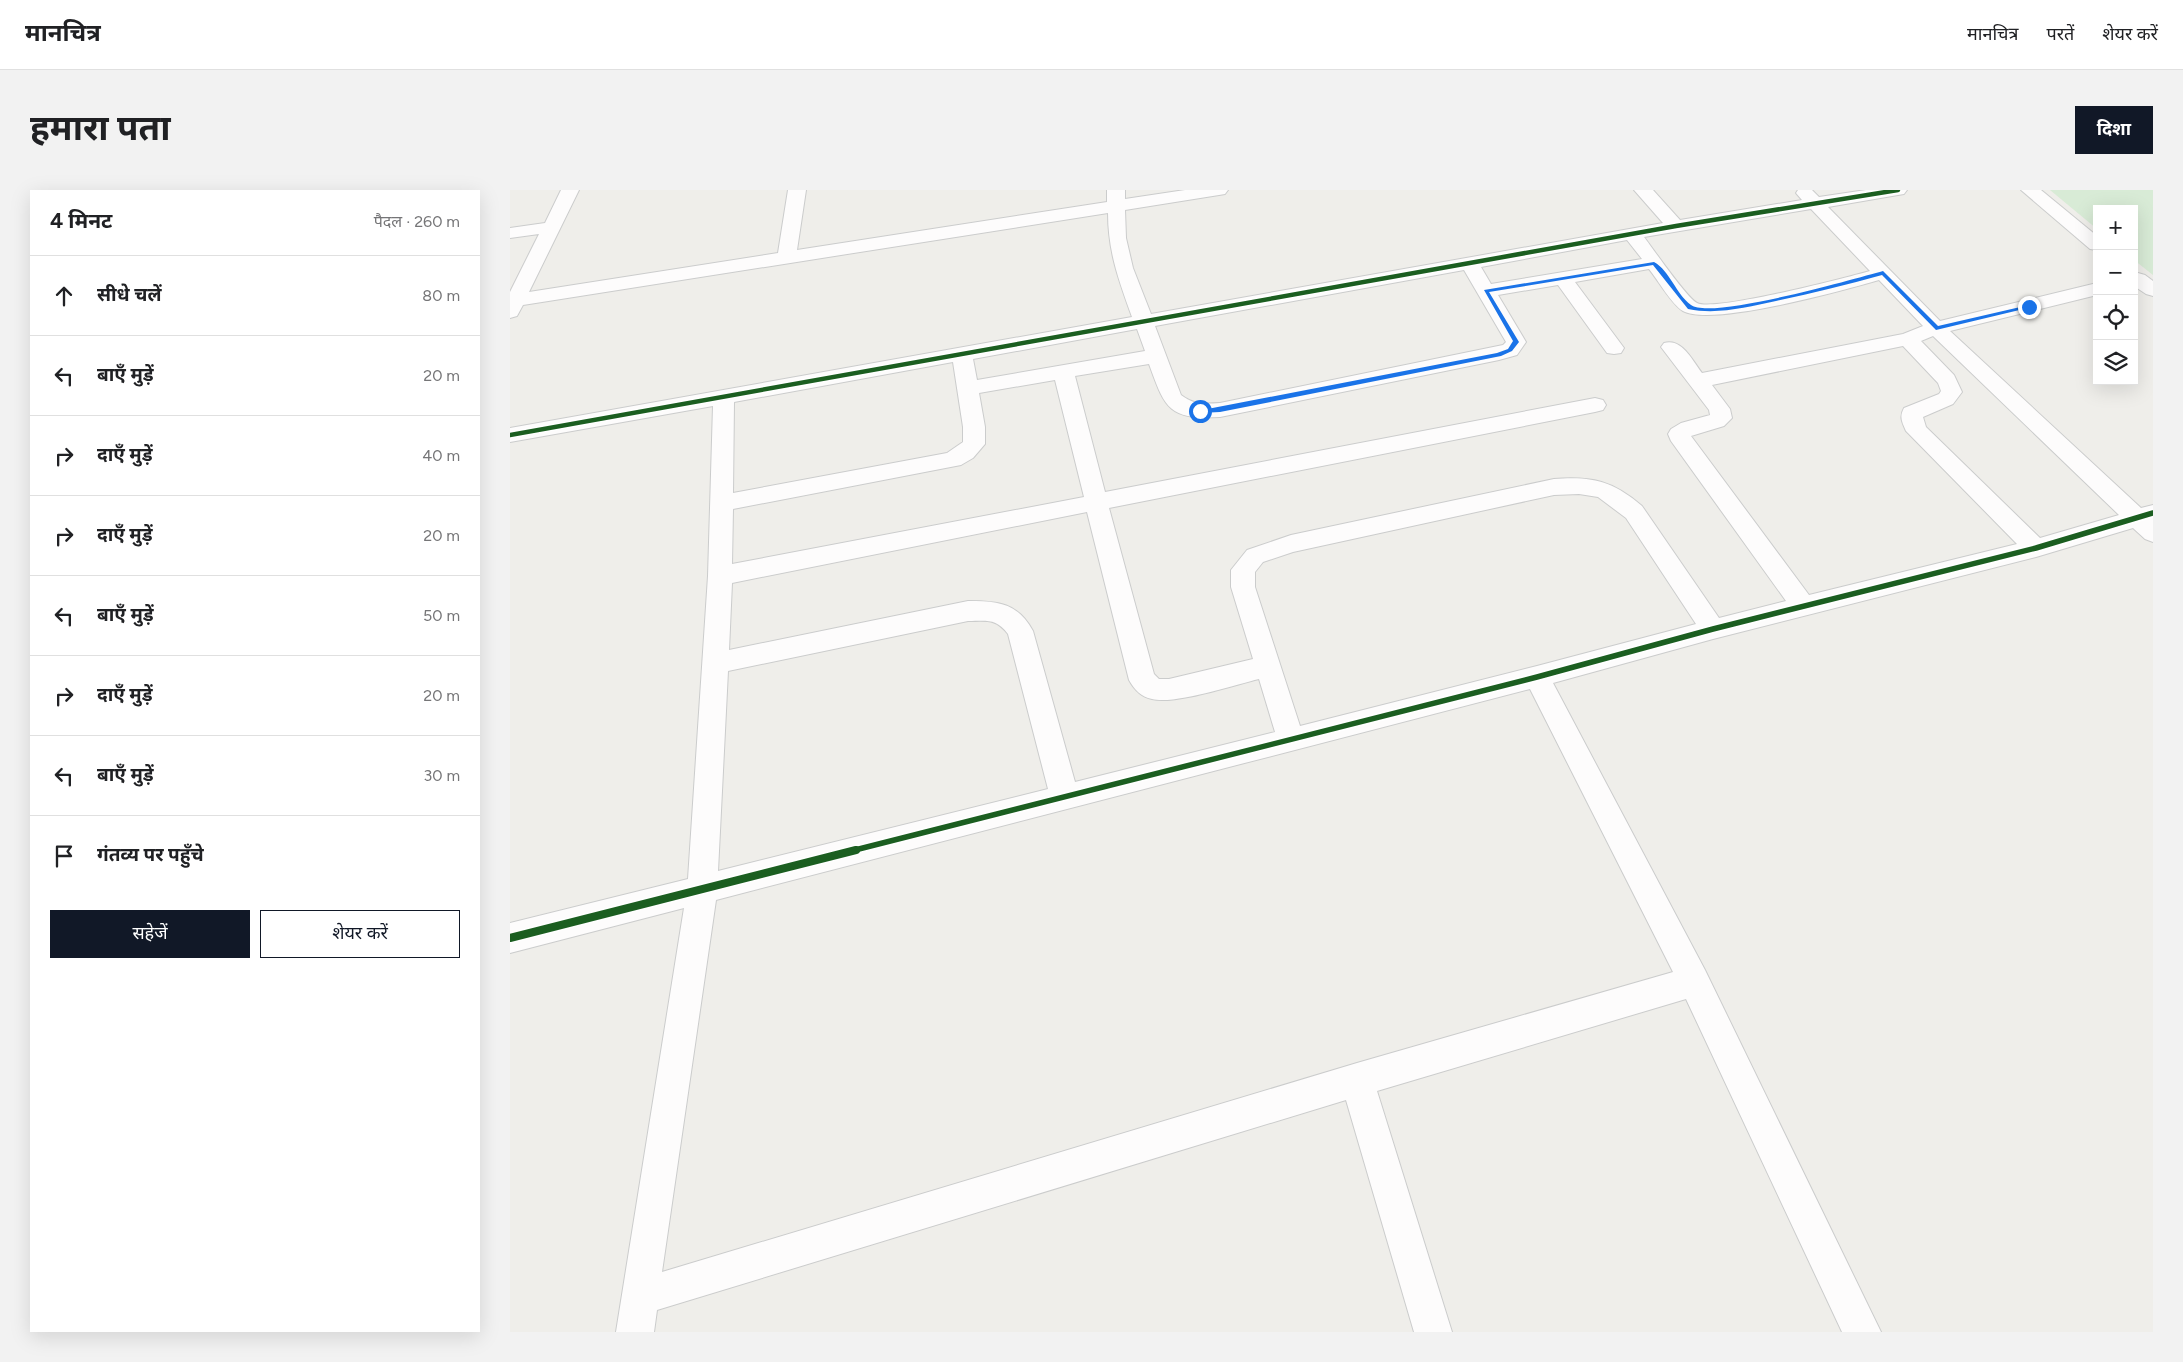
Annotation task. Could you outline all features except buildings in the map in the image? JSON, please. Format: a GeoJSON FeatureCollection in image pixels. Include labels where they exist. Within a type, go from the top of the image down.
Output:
{"type":"FeatureCollection","features":[{"type":"Feature","properties":{"kind":"street"},"geometry":{"type":"LineString","coordinates":[[513,306],[570,190]]}},
{"type":"Feature","properties":{"kind":"street"},"geometry":{"type":"LineString","coordinates":[[787,258],[797,190]]}},
{"type":"Feature","properties":{"kind":"street"},"geometry":{"type":"LineString","coordinates":[[513,306],[1116,198],[1219,190]]}},
{"type":"Feature","properties":{"kind":"street"},"geometry":{"type":"LineString","coordinates":[[1644,190],[1676,226]]}},
{"type":"Feature","properties":{"kind":"street"},"geometry":{"type":"LineString","coordinates":[[510,435],[1676,226],[1809,196],[1898,190]]}},
{"type":"Feature","properties":{"kind":"street"},"geometry":{"type":"LineString","coordinates":[[2030,190],[2093,242]]}},
{"type":"Feature","properties":{"kind":"street"},"geometry":{"type":"LineString","coordinates":[[1809,196],[1936,328],[2147,521]]}},
{"type":"Feature","properties":{"kind":"street"},"geometry":{"type":"LineString","coordinates":[[1116,198],[1117,238],[1122,260],[1172,398],[1183,406],[1200,411],[1220,410],[1499,354],[1510,350],[1516,342],[1469,263]]}},
{"type":"Feature","properties":{"kind":"street"},"geometry":{"type":"LineString","coordinates":[[510,232],[552,227]]}},
{"type":"Feature","properties":{"kind":"street"},"geometry":{"type":"LineString","coordinates":[[1632,234],[1690,307],[1702,310],[1728,309],[1834,287],[1883,273]]}},
{"type":"Feature","properties":{"kind":"street"},"geometry":{"type":"LineString","coordinates":[[1486,291],[1654,263]]}},
{"type":"Feature","properties":{"kind":"street"},"geometry":{"type":"LineString","coordinates":[[1564,278],[1614,348]]}},
{"type":"Feature","properties":{"kind":"street"},"geometry":{"type":"LineString","coordinates":[[2138,280],[2153,290]]}},
{"type":"Feature","properties":{"kind":"street"},"geometry":{"type":"LineString","coordinates":[[1698,381],[1908,339],[1936,328],[2093,290]]}},
{"type":"Feature","properties":{"kind":"street"},"geometry":{"type":"LineString","coordinates":[[1908,339],[1947,380],[1952,392],[1946,399],[1912,413],[1912,421],[1917,431],[2036,548]]}},
{"type":"Feature","properties":{"kind":"street"},"geometry":{"type":"LineString","coordinates":[[1671,347],[1719,408],[1721,418],[1715,423],[1684,429],[1679,434],[1682,441],[1803,606]]}},
{"type":"Feature","properties":{"kind":"street"},"geometry":{"type":"LineString","coordinates":[[721,503],[952,460],[965,453],[974,444],[974,427],[962,354]]}},
{"type":"Feature","properties":{"kind":"street"},"geometry":{"type":"LineString","coordinates":[[968,388],[1156,356]]}},
{"type":"Feature","properties":{"kind":"street"},"geometry":{"type":"LineString","coordinates":[[1063,372],[1142,680],[1153,689],[1169,690],[1268,666]]}},
{"type":"Feature","properties":{"kind":"street"},"geometry":{"type":"LineString","coordinates":[[635,1332],[702,890],[720,576],[724,397]]}},
{"type":"Feature","properties":{"kind":"street"},"geometry":{"type":"LineString","coordinates":[[720,576],[1596,405]]}},
{"type":"Feature","properties":{"kind":"street"},"geometry":{"type":"LineString","coordinates":[[1291,740],[1243,587],[1243,570],[1255,556],[1291,544],[1554,487],[1578,485],[1601,488],[1618,496],[1634,512],[1713,629]]}},
{"type":"Feature","properties":{"kind":"street"},"geometry":{"type":"LineString","coordinates":[[510,938],[1537,677],[1803,606],[2147,521]]}},
{"type":"Feature","properties":{"kind":"street"},"geometry":{"type":"LineString","coordinates":[[715,663],[968,611],[991,611],[1009,616],[1020,631],[1065,798]]}},
{"type":"Feature","properties":{"kind":"street"},"geometry":{"type":"LineString","coordinates":[[1537,677],[1694,981],[1862,1332]]}},
{"type":"Feature","properties":{"kind":"street"},"geometry":{"type":"LineString","coordinates":[[639,1296],[1357,1080],[1694,981]]}},
{"type":"Feature","properties":{"kind":"street"},"geometry":{"type":"LineString","coordinates":[[1357,1080],[1432,1332]]}},
{"type":"Feature","properties":{"kind":"green space"},"geometry":{"type":"Polygon","coordinates":[[[2050,190],[2153,190],[2153,275],[2138,263],[2138,205],[2093,205],[2093,226],[2050,190]]]}},
{"type":"Feature","properties":{"kind":"cycle path"},"geometry":{"type":"LineString","coordinates":[[510,435],[1676,226],[1898,190]]}},
{"type":"Feature","properties":{"kind":"cycle path"},"geometry":{"type":"LineString","coordinates":[[510,938],[1537,677],[1713,629],[2036,548],[2153,513]]}},
{"type":"Feature","properties":{"kind":"route"},"geometry":{"type":"LineString","coordinates":[[1200,411],[1220,410],[1499,354],[1510,350],[1516,342],[1486,291],[1654,263],[1690,307],[1702,310],[1728,309],[1834,287],[1883,273],[1936,328],[2029,307]]}}]}
